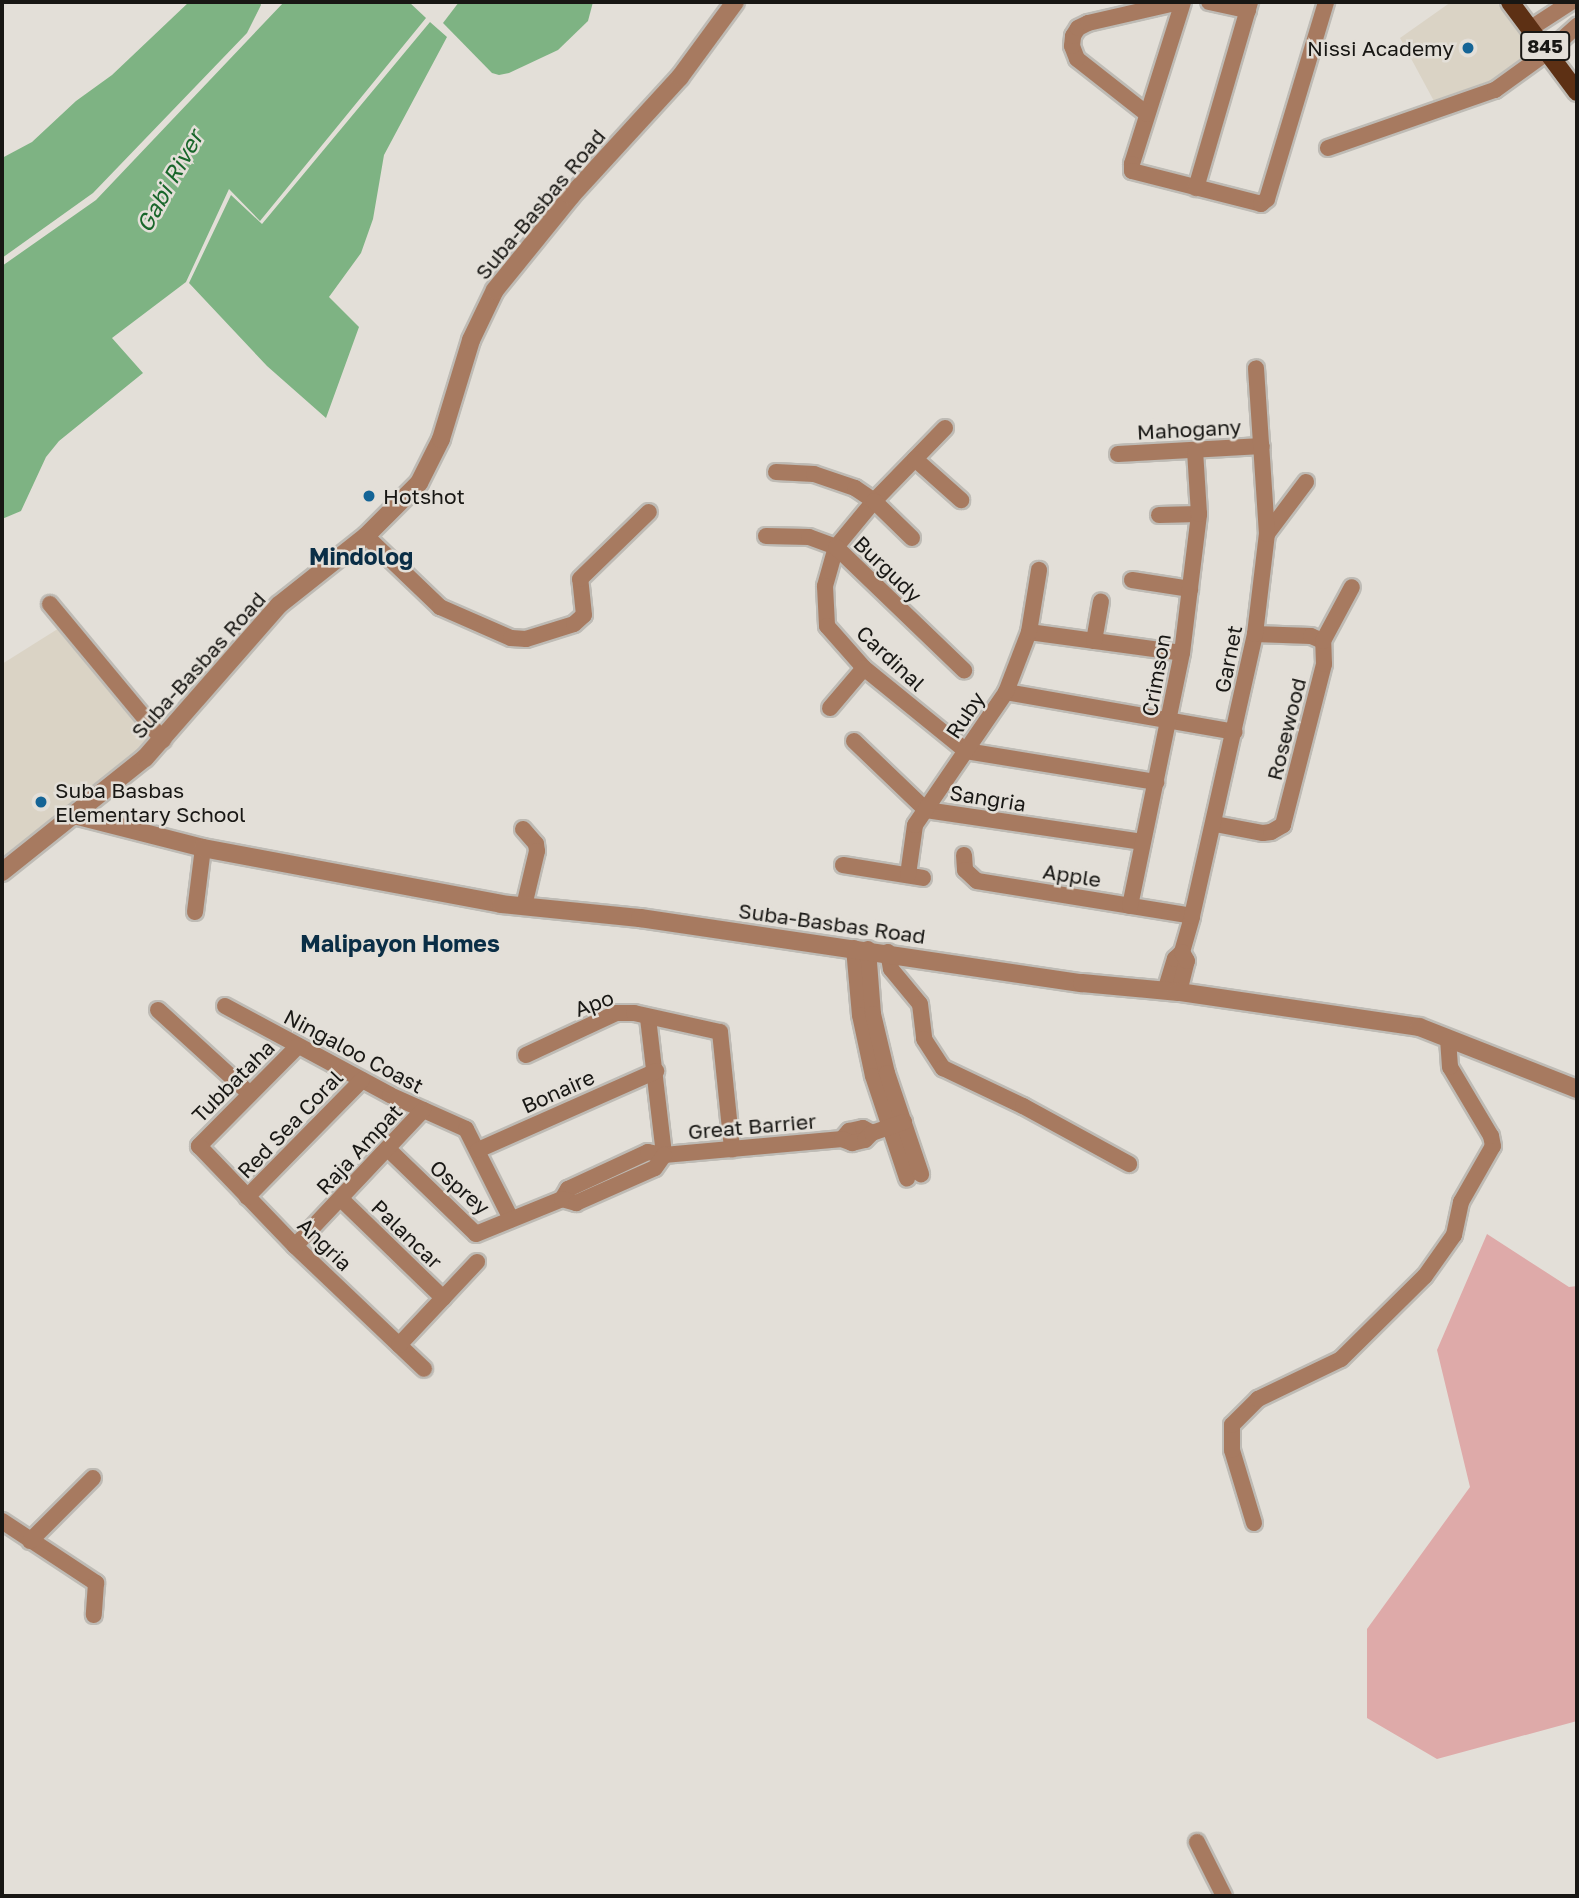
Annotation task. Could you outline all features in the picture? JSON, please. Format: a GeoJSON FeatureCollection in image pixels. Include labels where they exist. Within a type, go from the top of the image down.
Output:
{"type":"FeatureCollection","features":[{"type":"Feature","properties":{"kind":"main road","name":"845"},"geometry":{"type":"LineString","coordinates":[[1510,2],[1577,92]]}},
{"type":"Feature","properties":{"kind":"street","name":"Suba-Basbas Road"},"geometry":{"type":"LineString","coordinates":[[2,872],[163,740],[279,606],[366,536],[419,483],[452,408],[471,340],[495,290],[571,196],[680,77],[735,2]]}},
{"type":"Feature","properties":{"kind":"street"},"geometry":{"type":"LineString","coordinates":[[1147,114],[1077,59],[1072,46],[1073,36],[1078,28],[1088,23],[1182,2],[1132,163],[1132,171],[1258,203],[1265,202],[1326,2]]}},
{"type":"Feature","properties":{"kind":"street"},"geometry":{"type":"LineString","coordinates":[[1196,188],[1249,6],[1209,2]]}},
{"type":"Feature","properties":{"kind":"street"},"geometry":{"type":"LineString","coordinates":[[1531,28],[1571,2]]}},
{"type":"Feature","properties":{"kind":"street"},"geometry":{"type":"LineString","coordinates":[[1328,148],[1495,90],[1549,51],[1577,26]]}},
{"type":"Feature","properties":{"kind":"street","name":"Garnet"},"geometry":{"type":"LineString","coordinates":[[1172,992],[1175,959],[1182,952],[1215,824],[1255,634],[1267,534],[1256,368]]}},
{"type":"Feature","properties":{"kind":"street","name":"Cardinal"},"geometry":{"type":"LineString","coordinates":[[945,428],[874,501],[836,547],[825,586],[827,626],[864,668],[966,751],[1156,782]]}},
{"type":"Feature","properties":{"kind":"street","name":"Mahogany"},"geometry":{"type":"LineString","coordinates":[[1118,454],[1262,446]]}},
{"type":"Feature","properties":{"kind":"street","name":"Crimson"},"geometry":{"type":"LineString","coordinates":[[1130,906],[1182,653],[1199,514],[1195,450]]}},
{"type":"Feature","properties":{"kind":"street"},"geometry":{"type":"LineString","coordinates":[[915,459],[961,500]]}},
{"type":"Feature","properties":{"kind":"street"},"geometry":{"type":"LineString","coordinates":[[776,472],[814,474],[837,480],[874,501],[912,538]]}},
{"type":"Feature","properties":{"kind":"street"},"geometry":{"type":"LineString","coordinates":[[1267,534],[1306,482]]}},
{"type":"Feature","properties":{"kind":"street"},"geometry":{"type":"LineString","coordinates":[[366,536],[440,607],[511,638],[526,639],[575,624],[584,615],[580,579],[649,512]]}},
{"type":"Feature","properties":{"kind":"street"},"geometry":{"type":"LineString","coordinates":[[1159,515],[1199,514]]}},
{"type":"Feature","properties":{"kind":"street","name":"Burgudy"},"geometry":{"type":"LineString","coordinates":[[766,536],[809,537],[836,547],[964,670]]}},
{"type":"Feature","properties":{"kind":"street","name":"Ruby"},"geometry":{"type":"LineString","coordinates":[[843,865],[915,876],[915,825],[1006,692],[1029,632],[1039,570]]}},
{"type":"Feature","properties":{"kind":"street"},"geometry":{"type":"LineString","coordinates":[[1132,580],[1190,589]]}},
{"type":"Feature","properties":{"kind":"street"},"geometry":{"type":"LineString","coordinates":[[1255,634],[1311,636],[1323,641],[1352,587]]}},
{"type":"Feature","properties":{"kind":"street"},"geometry":{"type":"LineString","coordinates":[[1094,641],[1101,602]]}},
{"type":"Feature","properties":{"kind":"street"},"geometry":{"type":"LineString","coordinates":[[50,604],[163,740]]}},
{"type":"Feature","properties":{"kind":"street"},"geometry":{"type":"LineString","coordinates":[[1029,632],[1182,653]]}},
{"type":"Feature","properties":{"kind":"street","name":"Rosewood"},"geometry":{"type":"LineString","coordinates":[[1215,824],[1262,833],[1271,832],[1283,825],[1324,664],[1323,641]]}},
{"type":"Feature","properties":{"kind":"street"},"geometry":{"type":"LineString","coordinates":[[830,708],[864,668]]}},
{"type":"Feature","properties":{"kind":"street"},"geometry":{"type":"LineString","coordinates":[[1006,692],[1235,732]]}},
{"type":"Feature","properties":{"kind":"street","name":"Sangria"},"geometry":{"type":"LineString","coordinates":[[854,741],[926,810],[1143,842]]}},
{"type":"Feature","properties":{"kind":"street","name":"Suba-Basbas Road"},"geometry":{"type":"LineString","coordinates":[[74,815],[202,848],[524,906],[640,918],[888,952],[1082,983],[1172,992],[1419,1027],[1577,1090]]}},
{"type":"Feature","properties":{"kind":"street"},"geometry":{"type":"LineString","coordinates":[[523,829],[536,844],[537,851],[524,906]]}},
{"type":"Feature","properties":{"kind":"street"},"geometry":{"type":"LineString","coordinates":[[195,912],[202,848]]}},
{"type":"Feature","properties":{"kind":"street","name":"Apple"},"geometry":{"type":"LineString","coordinates":[[964,855],[965,870],[977,881],[1192,916]]}},
{"type":"Feature","properties":{"kind":"street"},"geometry":{"type":"LineString","coordinates":[[861,949],[860,1015],[873,1076],[897,1125],[914,1176]]}},
{"type":"Feature","properties":{"kind":"street"},"geometry":{"type":"LineString","coordinates":[[888,952],[891,970],[920,1004],[924,1039],[943,1068],[1023,1106],[1129,1164]]}},
{"type":"Feature","properties":{"kind":"street","name":"Ningaloo Coast"},"geometry":{"type":"LineString","coordinates":[[225,1006],[362,1080],[466,1129],[478,1150]]}},
{"type":"Feature","properties":{"kind":"street"},"geometry":{"type":"LineString","coordinates":[[158,1010],[249,1093]]}},
{"type":"Feature","properties":{"kind":"street","name":"Apo"},"geometry":{"type":"LineString","coordinates":[[526,1055],[616,1013],[634,1013],[720,1032],[732,1149]]}},
{"type":"Feature","properties":{"kind":"street"},"geometry":{"type":"LineString","coordinates":[[648,1018],[664,1154]]}},
{"type":"Feature","properties":{"kind":"street"},"geometry":{"type":"LineString","coordinates":[[1254,1523],[1232,1450],[1232,1425],[1258,1399],[1341,1359],[1425,1276],[1454,1235],[1461,1202],[1493,1146],[1491,1136],[1450,1066],[1448,1039]]}},
{"type":"Feature","properties":{"kind":"street","name":"Tubbataha"},"geometry":{"type":"LineString","coordinates":[[199,1146],[298,1046]]}},
{"type":"Feature","properties":{"kind":"street","name":"Bonaire"},"geometry":{"type":"LineString","coordinates":[[478,1150],[656,1071]]}},
{"type":"Feature","properties":{"kind":"street","name":"Red Sea Coral"},"geometry":{"type":"LineString","coordinates":[[247,1197],[362,1080]]}},
{"type":"Feature","properties":{"kind":"street","name":"Raja Ampat"},"geometry":{"type":"LineString","coordinates":[[295,1246],[342,1200],[423,1110]]}},
{"type":"Feature","properties":{"kind":"street","name":"Great Barrier"},"geometry":{"type":"LineString","coordinates":[[511,1219],[562,1199],[568,1189],[648,1152],[664,1154],[842,1139],[849,1130],[863,1129],[873,1133],[897,1125]]}},
{"type":"Feature","properties":{"kind":"street","name":"Angria"},"geometry":{"type":"LineString","coordinates":[[199,1146],[295,1246],[424,1370]]}},
{"type":"Feature","properties":{"kind":"street","name":"Osprey"},"geometry":{"type":"LineString","coordinates":[[388,1149],[476,1234],[511,1219]]}},
{"type":"Feature","properties":{"kind":"street"},"geometry":{"type":"LineString","coordinates":[[478,1150],[511,1219]]}},
{"type":"Feature","properties":{"kind":"street","name":"Palancar"},"geometry":{"type":"LineString","coordinates":[[342,1200],[443,1298]]}},
{"type":"Feature","properties":{"kind":"street"},"geometry":{"type":"LineString","coordinates":[[399,1345],[477,1262]]}},
{"type":"Feature","properties":{"kind":"street"},"geometry":{"type":"LineString","coordinates":[[30,1541],[93,1478]]}},
{"type":"Feature","properties":{"kind":"street"},"geometry":{"type":"LineString","coordinates":[[2,1521],[96,1583],[94,1615]]}},
{"type":"Feature","properties":{"kind":"street"},"geometry":{"type":"LineString","coordinates":[[1197,1842],[1224,1896]]}},
{"type":"Feature","properties":{"kind":"shaded area","name":"Nissi Academy"},"geometry":{"type":"Polygon","coordinates":[[[1451,2],[1497,2],[1537,57],[1490,91],[1435,103],[1400,38],[1451,2]]]}},
{"type":"Feature","properties":{"kind":"shaded area","name":"Suba Basbas Elementary School"},"geometry":{"type":"Polygon","coordinates":[[[64,625],[158,739],[2,864],[2,664],[64,625]]]}},
{"type":"Feature","properties":{"kind":"shaded area"},"geometry":{"type":"Polygon","coordinates":[[[1487,1234],[1569,1287],[1577,1286],[1577,1721],[1437,1759],[1367,1718],[1367,1629],[1470,1487],[1437,1350],[1487,1234]]]}},
{"type":"Feature","properties":{"kind":"water"},"geometry":{"type":"Polygon","coordinates":[[[189,2],[260,2],[261,5],[247,33],[93,193],[2,258],[2,158],[32,142],[76,101],[112,75],[189,2]]]}},
{"type":"Feature","properties":{"kind":"water","name":"Gabi River"},"geometry":{"type":"Polygon","coordinates":[[[284,2],[409,2],[426,18],[260,221],[229,189],[186,282],[112,338],[143,373],[59,441],[46,457],[21,511],[2,519],[2,266],[96,200],[284,2]]]}},
{"type":"Feature","properties":{"kind":"water"},"geometry":{"type":"Polygon","coordinates":[[[459,2],[593,2],[588,21],[558,50],[499,75],[492,73],[443,23],[459,2]]]}},
{"type":"Feature","properties":{"kind":"water"},"geometry":{"type":"Polygon","coordinates":[[[430,22],[447,37],[384,155],[373,219],[361,253],[329,297],[359,327],[326,418],[267,366],[189,283],[231,195],[262,224],[430,22]]]}},
{"type":"Feature","properties":{"kind":"place","name":"Nissi Academy"},"geometry":{"type":"Point","coordinates":[1468,48]}},
{"type":"Feature","properties":{"kind":"place","name":"Hotshot"},"geometry":{"type":"Point","coordinates":[369,496]}},
{"type":"Feature","properties":{"kind":"place","name":"Suba Basbas Elementary School"},"geometry":{"type":"Point","coordinates":[41,802]}},
{"type":"Feature","properties":{"kind":"district","name":"Mindolog"},"geometry":{"type":"Point","coordinates":[361,556]}},
{"type":"Feature","properties":{"kind":"district","name":"Malipayon Homes"},"geometry":{"type":"Point","coordinates":[400,943]}}]}
